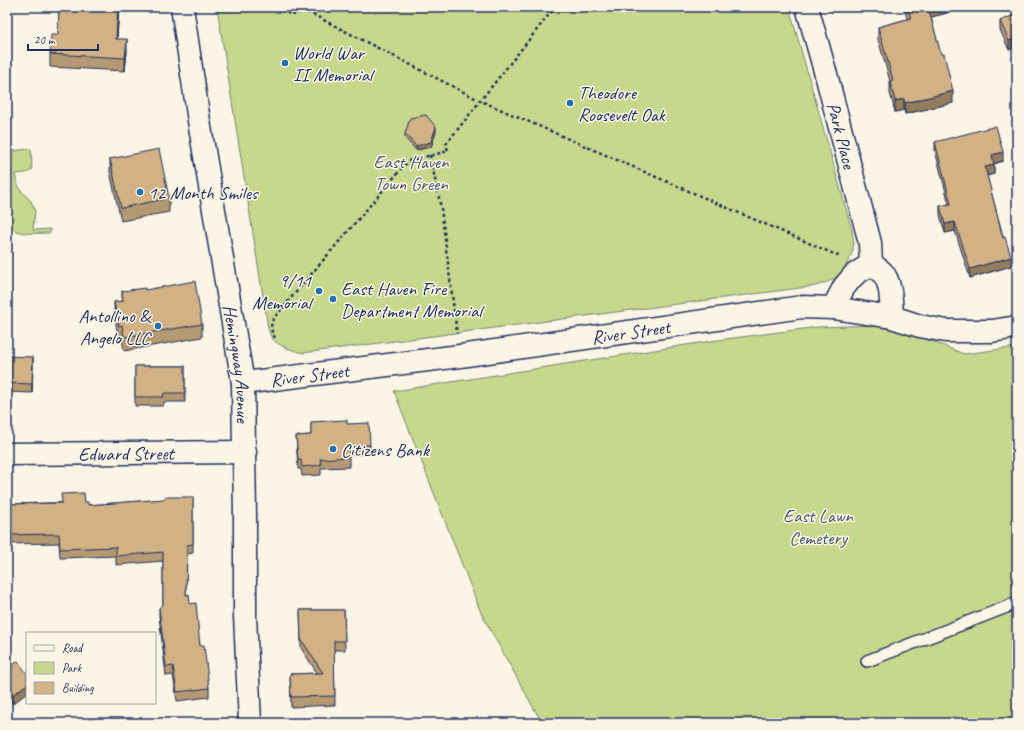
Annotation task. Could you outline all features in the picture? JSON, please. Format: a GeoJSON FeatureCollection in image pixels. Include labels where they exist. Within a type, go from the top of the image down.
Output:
{"type":"FeatureCollection","features":[{"type":"Feature","properties":{"kind":"street","name":"Hemingway Avenue"},"geometry":{"type":"LineString","coordinates":[[182,7],[199,120],[243,383],[245,616],[250,723]]}},
{"type":"Feature","properties":{"kind":"street","name":"Park Place"},"geometry":{"type":"LineString","coordinates":[[806,7],[828,78],[867,228],[870,243],[871,264]]}},
{"type":"Feature","properties":{"kind":"street"},"geometry":{"type":"LineString","coordinates":[[833,308],[844,287],[854,275],[871,264],[882,272],[887,280],[891,296],[892,317]]}},
{"type":"Feature","properties":{"kind":"street","name":"River Street"},"geometry":{"type":"LineString","coordinates":[[243,383],[460,356],[802,307],[833,308],[892,317],[920,326],[946,331],[992,331],[1017,326]]}},
{"type":"Feature","properties":{"kind":"street","name":"Edward Street"},"geometry":{"type":"LineString","coordinates":[[7,454],[244,452]]}},
{"type":"Feature","properties":{"kind":"lane"},"geometry":{"type":"LineString","coordinates":[[867,661],[1017,603]]}},
{"type":"Feature","properties":{"kind":"path"},"geometry":{"type":"LineString","coordinates":[[284,7],[287,12],[292,15],[298,14],[302,8],[481,101],[847,260],[871,264]]}},
{"type":"Feature","properties":{"kind":"path"},"geometry":{"type":"LineString","coordinates":[[276,338],[270,325],[273,319],[408,161],[448,151],[446,144],[555,7]]}},
{"type":"Feature","properties":{"kind":"path"},"geometry":{"type":"LineString","coordinates":[[430,155],[441,208],[460,356]]}},
{"type":"Feature","properties":{"kind":"green space","name":"East Haven Town Green"},"geometry":{"type":"Polygon","coordinates":[[[217,7],[789,7],[852,230],[853,249],[851,256],[844,269],[838,276],[828,282],[815,286],[303,353],[286,348],[271,337],[268,328],[217,7]]]}},
{"type":"Feature","properties":{"kind":"green space"},"geometry":{"type":"Polygon","coordinates":[[[31,149],[32,170],[26,173],[15,174],[17,183],[22,192],[31,201],[35,210],[33,230],[50,229],[50,233],[21,232],[11,229],[7,225],[7,154],[13,151],[31,149]]]}},
{"type":"Feature","properties":{"kind":"green space","name":"East Lawn Cemetery"},"geometry":{"type":"Polygon","coordinates":[[[880,325],[924,338],[964,354],[1017,347],[1017,723],[542,723],[481,613],[394,391],[718,340],[818,327],[880,325]]]}},
{"type":"Feature","properties":{"kind":"building"},"geometry":{"type":"Polygon","coordinates":[[[59,7],[118,7],[116,39],[127,39],[125,58],[50,54],[51,35],[58,35],[59,7]]]}},
{"type":"Feature","properties":{"kind":"building"},"geometry":{"type":"Polygon","coordinates":[[[907,7],[928,7],[941,54],[944,54],[953,91],[905,103],[904,99],[895,101],[890,81],[893,80],[878,27],[911,18],[907,7]]]}},
{"type":"Feature","properties":{"kind":"building"},"geometry":{"type":"Polygon","coordinates":[[[1017,14],[1017,38],[1009,41],[1000,21],[1017,14]]]}},
{"type":"Feature","properties":{"kind":"building"},"geometry":{"type":"Polygon","coordinates":[[[426,115],[436,127],[431,142],[416,146],[405,134],[410,118],[426,115]]]}},
{"type":"Feature","properties":{"kind":"building"},"geometry":{"type":"Polygon","coordinates":[[[996,126],[1003,152],[992,155],[994,165],[985,167],[1003,238],[1005,237],[1011,257],[970,269],[955,222],[945,224],[940,206],[951,204],[935,142],[996,126]]]}},
{"type":"Feature","properties":{"kind":"building","name":"12 Month Smiles"},"geometry":{"type":"Polygon","coordinates":[[[159,149],[169,198],[121,208],[110,159],[159,149]]]}},
{"type":"Feature","properties":{"kind":"building","name":"Antollino & Angelo LLC"},"geometry":{"type":"Polygon","coordinates":[[[195,281],[202,324],[124,337],[122,325],[119,326],[114,302],[123,301],[122,291],[145,288],[145,290],[195,281]]]}},
{"type":"Feature","properties":{"kind":"building"},"geometry":{"type":"Polygon","coordinates":[[[7,356],[33,357],[32,384],[7,383],[7,356]]]}},
{"type":"Feature","properties":{"kind":"building"},"geometry":{"type":"Polygon","coordinates":[[[135,366],[185,366],[185,393],[164,393],[163,397],[135,397],[135,366]]]}},
{"type":"Feature","properties":{"kind":"building","name":"Citizens Bank"},"geometry":{"type":"Polygon","coordinates":[[[347,420],[347,424],[369,423],[370,445],[348,446],[349,457],[320,459],[321,465],[302,467],[301,460],[298,460],[296,436],[311,435],[311,422],[347,420]]]}},
{"type":"Feature","properties":{"kind":"building"},"geometry":{"type":"Polygon","coordinates":[[[84,493],[85,502],[88,502],[88,505],[165,499],[165,497],[193,497],[193,544],[187,545],[186,595],[189,594],[190,604],[196,603],[200,646],[204,645],[209,688],[177,692],[173,666],[166,667],[159,608],[163,604],[163,552],[116,556],[116,547],[60,549],[59,534],[7,535],[7,504],[62,503],[61,494],[84,493]]]}},
{"type":"Feature","properties":{"kind":"building"},"geometry":{"type":"Polygon","coordinates":[[[300,610],[344,610],[345,641],[334,641],[335,696],[291,697],[290,674],[323,673],[301,639],[300,610]]]}},
{"type":"Feature","properties":{"kind":"building"},"geometry":{"type":"Polygon","coordinates":[[[18,661],[26,673],[26,685],[13,695],[7,687],[7,670],[18,661]]]}},
{"type":"Feature","properties":{"kind":"place","name":"World War II Memorial"},"geometry":{"type":"Point","coordinates":[285,63]}},
{"type":"Feature","properties":{"kind":"place","name":"Theodore Roosevelt Oak"},"geometry":{"type":"Point","coordinates":[570,103]}},
{"type":"Feature","properties":{"kind":"place","name":"12 Month Smiles"},"geometry":{"type":"Point","coordinates":[140,192]}},
{"type":"Feature","properties":{"kind":"place","name":"9/11 Memorial"},"geometry":{"type":"Point","coordinates":[319,291]}},
{"type":"Feature","properties":{"kind":"place","name":"East Haven Fire Department Memorial"},"geometry":{"type":"Point","coordinates":[333,299]}},
{"type":"Feature","properties":{"kind":"place","name":"Antollino & Angelo LLC"},"geometry":{"type":"Point","coordinates":[158,326]}},
{"type":"Feature","properties":{"kind":"place","name":"Citizens Bank"},"geometry":{"type":"Point","coordinates":[333,449]}}]}
